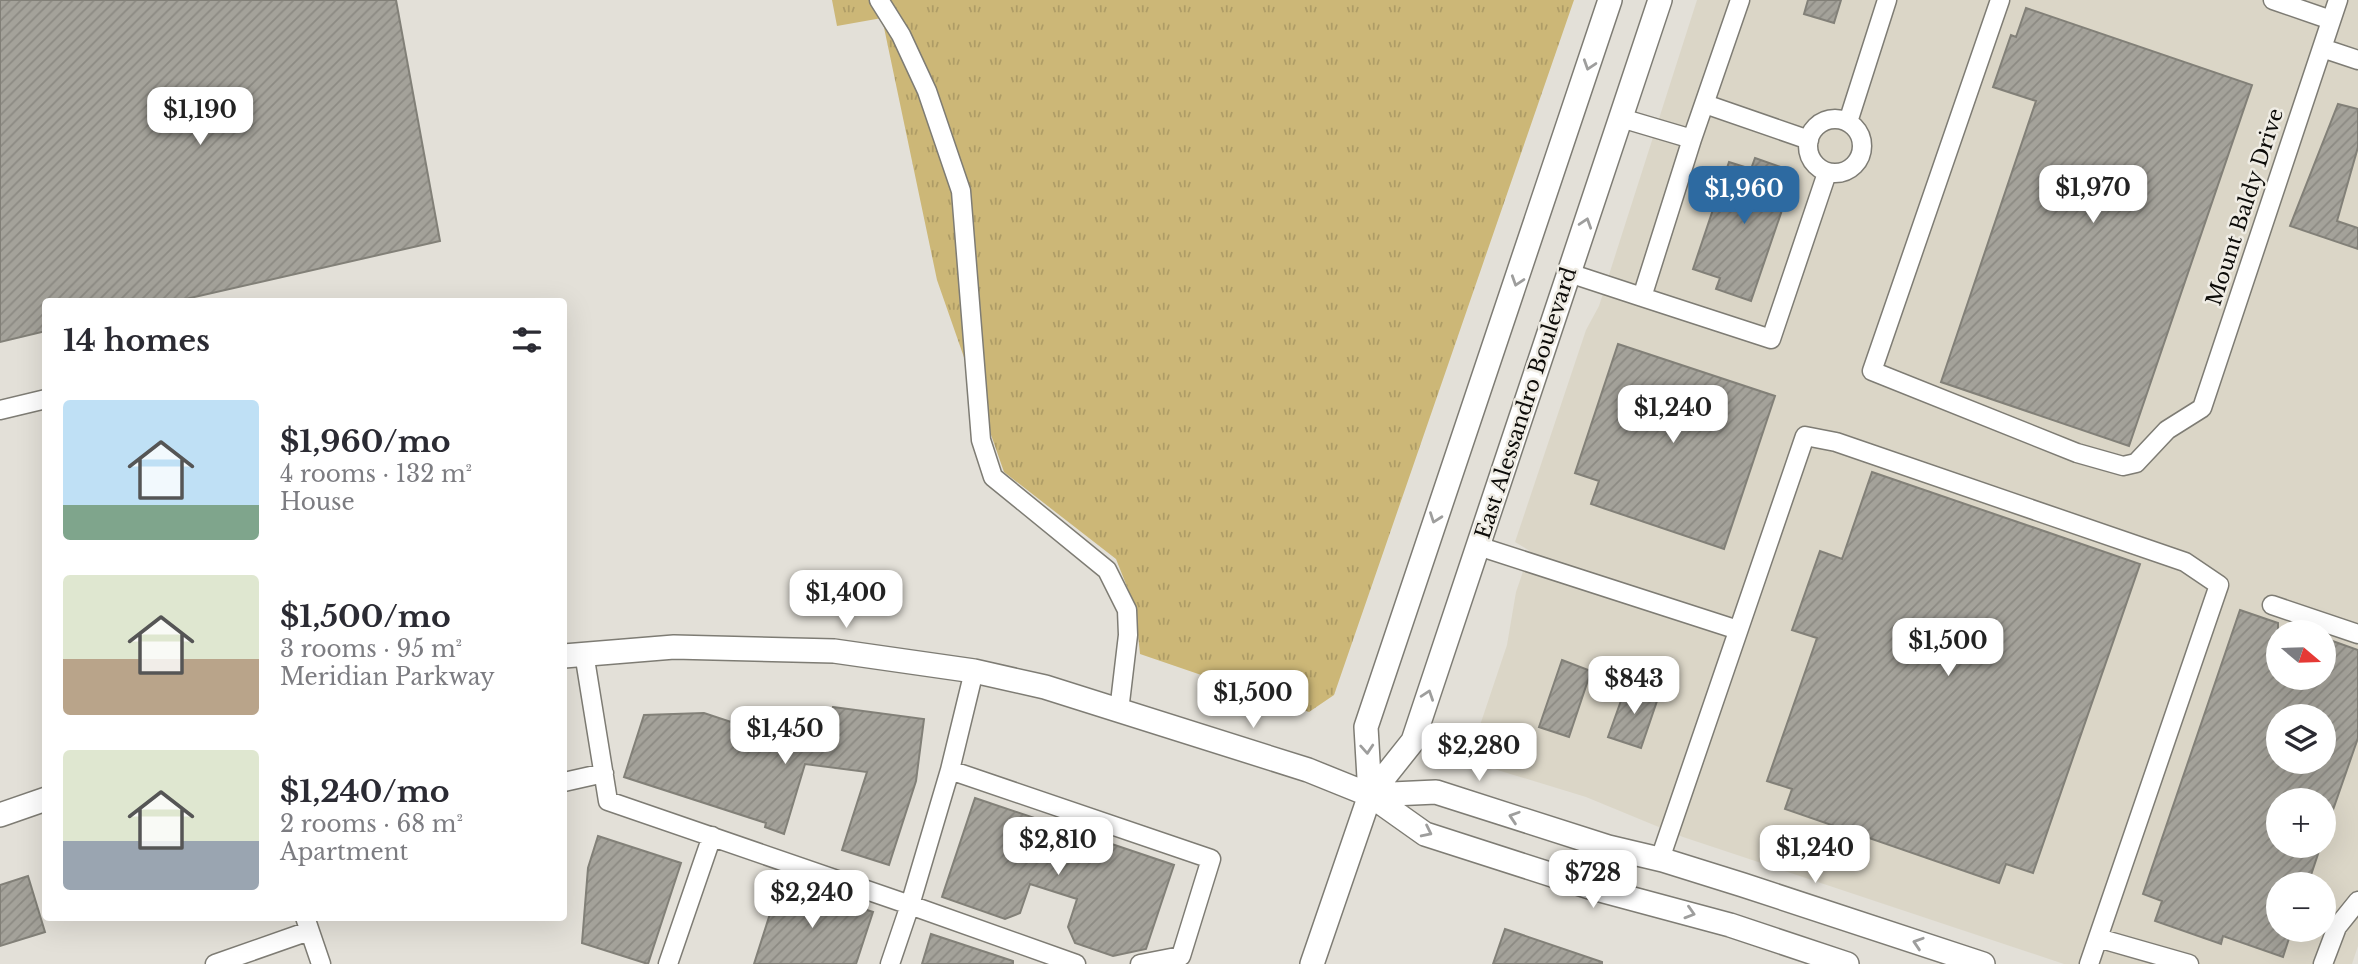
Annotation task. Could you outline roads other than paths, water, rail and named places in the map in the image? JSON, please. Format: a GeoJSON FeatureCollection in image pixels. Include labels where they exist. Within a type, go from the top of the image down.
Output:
{"type":"FeatureCollection","features":[{"type":"Feature","properties":{"kind":"main road","name":"East Alessandro Boulevard"},"geometry":{"type":"LineString","coordinates":[[1370,794],[1366,727],[1610,0]]}},
{"type":"Feature","properties":{"kind":"main road","name":"East Alessandro Boulevard"},"geometry":{"type":"LineString","coordinates":[[1312,964],[1370,794],[1413,741],[1660,0]]}},
{"type":"Feature","properties":{"kind":"main road"},"geometry":{"type":"LineString","coordinates":[[573,655],[674,647],[834,651],[974,671],[1045,687],[1308,770],[1370,794],[1425,834],[1596,888],[1730,925],[1847,964]]}},
{"type":"Feature","properties":{"kind":"main road"},"geometry":{"type":"LineString","coordinates":[[1370,794],[1436,792],[1608,847],[1660,859],[1983,964]]}},
{"type":"Feature","properties":{"kind":"main road"},"geometry":{"type":"LineString","coordinates":[[0,815],[42,800]]}},
{"type":"Feature","properties":{"kind":"street"},"geometry":{"type":"LineString","coordinates":[[880,0],[901,35],[927,91],[961,191],[981,440],[993,477],[1107,570],[1127,610],[1128,635],[1119,710]]}},
{"type":"Feature","properties":{"kind":"street"},"geometry":{"type":"LineString","coordinates":[[1642,298],[1692,139],[1740,0]]}},
{"type":"Feature","properties":{"kind":"street"},"geometry":{"type":"LineString","coordinates":[[1848,122],[1887,0]]}},
{"type":"Feature","properties":{"kind":"street","name":"Mount Baldy Drive"},"geometry":{"type":"LineString","coordinates":[[2000,0],[1872,371],[2077,453],[2123,466],[2136,463],[2167,430],[2202,408],[2338,0]]}},
{"type":"Feature","properties":{"kind":"street"},"geometry":{"type":"LineString","coordinates":[[2273,0],[2331,20]]}},
{"type":"Feature","properties":{"kind":"street"},"geometry":{"type":"LineString","coordinates":[[2322,48],[2358,60]]}},
{"type":"Feature","properties":{"kind":"street"},"geometry":{"type":"LineString","coordinates":[[1705,104],[1809,141]]}},
{"type":"Feature","properties":{"kind":"street"},"geometry":{"type":"LineString","coordinates":[[1621,117],[1692,139]]}},
{"type":"Feature","properties":{"kind":"street"},"geometry":{"type":"LineString","coordinates":[[1840,119],[1848,122],[1860,134],[1862,152],[1853,167],[1845,172],[1827,173],[1814,163],[1809,141],[1812,133],[1824,121],[1840,119]]}},
{"type":"Feature","properties":{"kind":"street"},"geometry":{"type":"LineString","coordinates":[[1569,273],[1771,339],[1827,173]]}},
{"type":"Feature","properties":{"kind":"street"},"geometry":{"type":"LineString","coordinates":[[0,410],[42,400]]}},
{"type":"Feature","properties":{"kind":"street"},"geometry":{"type":"LineString","coordinates":[[1660,859],[1805,436],[1836,442],[2185,562],[2219,585],[2089,964]]}},
{"type":"Feature","properties":{"kind":"street"},"geometry":{"type":"LineString","coordinates":[[1478,546],[1738,630]]}},
{"type":"Feature","properties":{"kind":"street"},"geometry":{"type":"LineString","coordinates":[[2273,605],[2358,634]]}},
{"type":"Feature","properties":{"kind":"street"},"geometry":{"type":"LineString","coordinates":[[573,655],[604,774],[608,801],[1076,964]]}},
{"type":"Feature","properties":{"kind":"street"},"geometry":{"type":"LineString","coordinates":[[890,964],[950,770],[974,671]]}},
{"type":"Feature","properties":{"kind":"street"},"geometry":{"type":"LineString","coordinates":[[950,770],[1212,859],[1181,956],[1140,964]]}},
{"type":"Feature","properties":{"kind":"street"},"geometry":{"type":"LineString","coordinates":[[567,781],[604,774]]}},
{"type":"Feature","properties":{"kind":"street"},"geometry":{"type":"LineString","coordinates":[[668,964],[712,836]]}},
{"type":"Feature","properties":{"kind":"street"},"geometry":{"type":"LineString","coordinates":[[2323,964],[2337,928],[2358,901]]}},
{"type":"Feature","properties":{"kind":"street"},"geometry":{"type":"LineString","coordinates":[[215,964],[307,924],[321,964]]}},
{"type":"Feature","properties":{"kind":"street"},"geometry":{"type":"LineString","coordinates":[[2098,938],[2189,964]]}}]}
